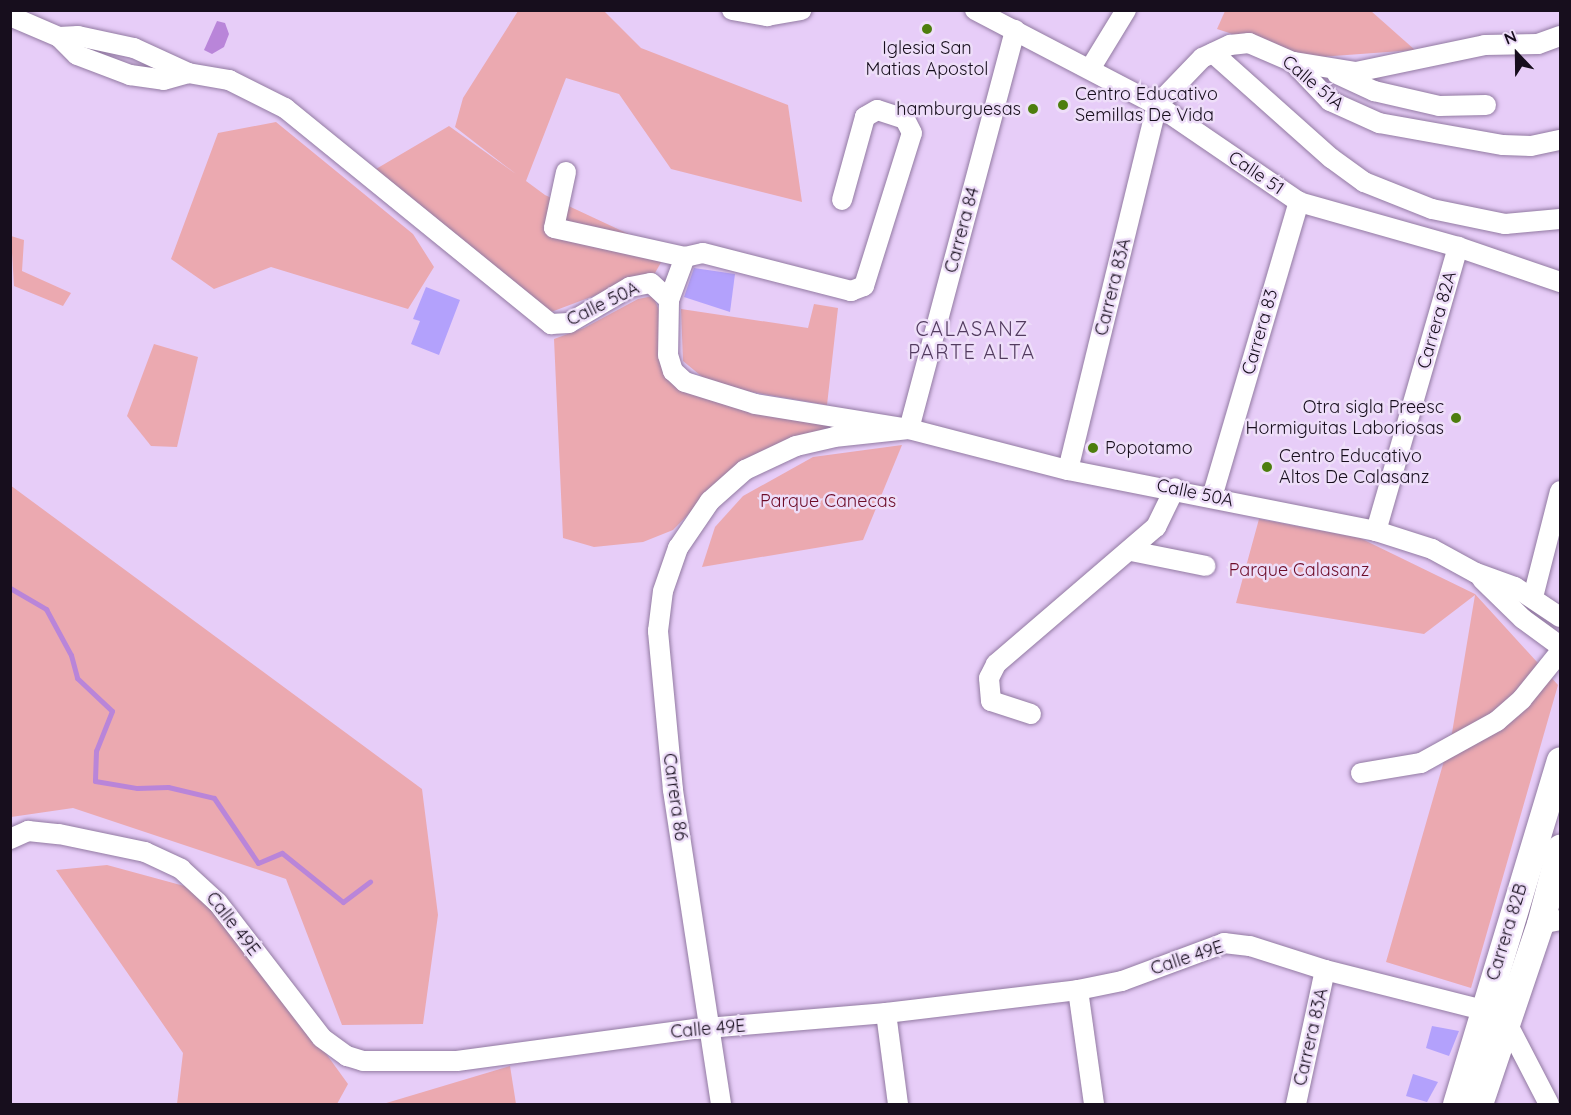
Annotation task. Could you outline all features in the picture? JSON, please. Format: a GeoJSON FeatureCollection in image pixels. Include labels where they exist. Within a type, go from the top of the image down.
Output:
{"type":"FeatureCollection","features":[{"type":"Feature","properties":{"kind":"street"},"geometry":{"type":"LineString","coordinates":[[732,10],[767,16],[801,10]]}},
{"type":"Feature","properties":{"kind":"street","name":"Calle 51"},"geometry":{"type":"LineString","coordinates":[[975,10],[1157,105],[1299,202],[1458,247],[1560,282]]}},
{"type":"Feature","properties":{"kind":"street"},"geometry":{"type":"LineString","coordinates":[[1090,69],[1126,10]]}},
{"type":"Feature","properties":{"kind":"street","name":"Calle 50A"},"geometry":{"type":"LineString","coordinates":[[10,16],[59,37],[77,55],[130,75],[164,80],[188,73]]}},
{"type":"Feature","properties":{"kind":"street","name":"Carrera 84"},"geometry":{"type":"LineString","coordinates":[[909,429],[1015,30]]}},
{"type":"Feature","properties":{"kind":"street","name":"Calle 50A"},"geometry":{"type":"LineString","coordinates":[[59,37],[78,36],[134,48],[188,73],[229,80],[285,108],[551,324],[576,321],[640,284],[659,288],[669,300],[668,355],[673,371],[685,382],[755,404],[909,429],[1068,470],[1175,488],[1376,531],[1432,549],[1476,573],[1533,597],[1560,616]]}},
{"type":"Feature","properties":{"kind":"street"},"geometry":{"type":"LineString","coordinates":[[1329,70],[1381,69],[1485,45],[1538,44],[1560,36]]}},
{"type":"Feature","properties":{"kind":"street","name":"Calle 51A"},"geometry":{"type":"LineString","coordinates":[[1157,105],[1202,58],[1230,45],[1249,43],[1293,62],[1330,100],[1379,123],[1503,145],[1531,146],[1560,141]]}},
{"type":"Feature","properties":{"kind":"street"},"geometry":{"type":"LineString","coordinates":[[1213,53],[1331,158],[1364,182],[1432,209],[1505,224],[1560,219]]}},
{"type":"Feature","properties":{"kind":"street"},"geometry":{"type":"LineString","coordinates":[[1293,62],[1329,70],[1374,91],[1439,106],[1486,105]]}},
{"type":"Feature","properties":{"kind":"street","name":"Carrera 83A"},"geometry":{"type":"LineString","coordinates":[[1068,470],[1157,105]]}},
{"type":"Feature","properties":{"kind":"street"},"geometry":{"type":"LineString","coordinates":[[566,172],[554,228],[685,257],[703,253],[851,291],[858,290],[868,279],[912,133],[905,119],[877,110],[865,117],[842,200]]}},
{"type":"Feature","properties":{"kind":"street","name":"Carrera 83"},"geometry":{"type":"LineString","coordinates":[[1212,497],[1299,202]]}},
{"type":"Feature","properties":{"kind":"street","name":"Carrera 82A"},"geometry":{"type":"LineString","coordinates":[[1376,531],[1458,247]]}},
{"type":"Feature","properties":{"kind":"street"},"geometry":{"type":"LineString","coordinates":[[669,300],[685,257]]}},
{"type":"Feature","properties":{"kind":"street","name":"Calle 50A"},"geometry":{"type":"LineString","coordinates":[[710,501],[745,470],[796,446],[834,437],[909,429]]}},
{"type":"Feature","properties":{"kind":"street"},"geometry":{"type":"LineString","coordinates":[[1031,714],[991,700],[989,678],[996,664],[1156,527],[1175,488]]}},
{"type":"Feature","properties":{"kind":"street"},"geometry":{"type":"LineString","coordinates":[[1533,597],[1560,491]]}},
{"type":"Feature","properties":{"kind":"street","name":"Carrera 86"},"geometry":{"type":"LineString","coordinates":[[710,501],[674,556],[663,591],[658,631],[673,790],[721,1104]]}},
{"type":"Feature","properties":{"kind":"street"},"geometry":{"type":"LineString","coordinates":[[1131,550],[1206,566]]}},
{"type":"Feature","properties":{"kind":"street","name":"Calle 50A"},"geometry":{"type":"LineString","coordinates":[[1476,573],[1523,619],[1560,646]]}},
{"type":"Feature","properties":{"kind":"street"},"geometry":{"type":"LineString","coordinates":[[1361,773],[1421,763],[1497,721],[1522,699],[1560,652]]}},
{"type":"Feature","properties":{"kind":"street","name":"Carrera 82B"},"geometry":{"type":"LineString","coordinates":[[1456,1104],[1560,760]]}},
{"type":"Feature","properties":{"kind":"street","name":"Calle 49E"},"geometry":{"type":"LineString","coordinates":[[10,838],[28,831],[59,834],[145,852],[181,869],[218,903],[321,1038],[347,1056],[363,1061],[457,1061],[710,1029],[886,1013],[1078,990],[1122,981],[1224,943],[1250,946],[1325,970],[1483,1010]]}},
{"type":"Feature","properties":{"kind":"street","name":"Carrera 82B"},"geometry":{"type":"LineString","coordinates":[[1479,1104],[1507,1023],[1550,922],[1560,848]]}},
{"type":"Feature","properties":{"kind":"street","name":"Carrera 83A"},"geometry":{"type":"LineString","coordinates":[[1296,1104],[1325,970]]}},
{"type":"Feature","properties":{"kind":"street"},"geometry":{"type":"LineString","coordinates":[[1078,990],[1094,1104]]}},
{"type":"Feature","properties":{"kind":"street"},"geometry":{"type":"LineString","coordinates":[[886,1013],[898,1104]]}},
{"type":"Feature","properties":{"kind":"street"},"geometry":{"type":"LineString","coordinates":[[1507,1023],[1549,1104]]}},
{"type":"Feature","properties":{"kind":"green space"},"geometry":{"type":"Polygon","coordinates":[[[518,11],[604,11],[641,48],[788,105],[802,202],[671,169],[619,94],[566,78],[526,181],[545,195],[667,252],[655,273],[551,312],[376,169],[449,126],[516,174],[455,127],[463,98],[518,11]]]}},
{"type":"Feature","properties":{"kind":"green space"},"geometry":{"type":"Polygon","coordinates":[[[1225,11],[1371,11],[1415,50],[1306,58],[1217,29],[1225,11]]]}},
{"type":"Feature","properties":{"kind":"green space"},"geometry":{"type":"Polygon","coordinates":[[[276,122],[413,234],[434,267],[408,309],[271,267],[214,289],[171,259],[218,133],[276,122]]]}},
{"type":"Feature","properties":{"kind":"green space"},"geometry":{"type":"Polygon","coordinates":[[[11,236],[24,240],[22,271],[71,293],[63,306],[14,286],[11,236]]]}},
{"type":"Feature","properties":{"kind":"green space"},"geometry":{"type":"Polygon","coordinates":[[[653,296],[661,315],[670,380],[833,425],[733,469],[673,530],[643,542],[594,547],[563,538],[554,339],[584,328],[638,299],[653,296]]]}},
{"type":"Feature","properties":{"kind":"green space"},"geometry":{"type":"Polygon","coordinates":[[[814,304],[838,308],[827,405],[712,385],[683,361],[681,309],[808,328],[814,304]]]}},
{"type":"Feature","properties":{"kind":"green space"},"geometry":{"type":"Polygon","coordinates":[[[154,344],[198,357],[177,447],[151,446],[127,416],[154,344]]]}},
{"type":"Feature","properties":{"kind":"green space","name":"Parque Canecas"},"geometry":{"type":"Polygon","coordinates":[[[902,445],[863,540],[702,567],[715,527],[743,496],[813,457],[902,445]]]}},
{"type":"Feature","properties":{"kind":"green space"},"geometry":{"type":"Polygon","coordinates":[[[10,485],[422,789],[438,915],[423,1024],[342,1025],[286,879],[73,808],[11,817],[10,485]]]}},
{"type":"Feature","properties":{"kind":"green space","name":"Parque Calasanz"},"geometry":{"type":"Polygon","coordinates":[[[1259,519],[1360,538],[1475,594],[1558,685],[1471,988],[1386,962],[1452,733],[1475,595],[1424,634],[1236,603],[1259,519]]]}},
{"type":"Feature","properties":{"kind":"green space"},"geometry":{"type":"Polygon","coordinates":[[[107,865],[210,893],[348,1084],[337,1104],[177,1104],[183,1053],[56,870],[107,865]]]}},
{"type":"Feature","properties":{"kind":"green space"},"geometry":{"type":"Polygon","coordinates":[[[510,1066],[516,1104],[383,1104],[510,1066]]]}},
{"type":"Feature","properties":{"kind":"shaded area"},"geometry":{"type":"Polygon","coordinates":[[[217,21],[225,23],[229,34],[224,47],[212,54],[204,50],[217,21]]]}},
{"type":"Feature","properties":{"kind":"building"},"geometry":{"type":"Polygon","coordinates":[[[694,268],[735,274],[730,312],[684,297],[694,268]]]}},
{"type":"Feature","properties":{"kind":"building"},"geometry":{"type":"Polygon","coordinates":[[[426,287],[460,300],[439,355],[411,344],[420,321],[413,319],[426,287]]]}},
{"type":"Feature","properties":{"kind":"building"},"geometry":{"type":"Polygon","coordinates":[[[1432,1026],[1459,1031],[1449,1056],[1426,1048],[1432,1026]]]}},
{"type":"Feature","properties":{"kind":"building"},"geometry":{"type":"Polygon","coordinates":[[[1413,1074],[1438,1082],[1427,1102],[1406,1096],[1413,1074]]]}},
{"type":"Feature","properties":{"kind":"waterway"},"geometry":{"type":"LineString","coordinates":[[10,588],[46,609],[71,655],[77,678],[112,711],[96,751],[95,781],[137,788],[168,787],[214,798],[258,863],[282,853],[343,902],[370,882]]}},
{"type":"Feature","properties":{"kind":"place","name":"Iglesia San Matias Apostol"},"geometry":{"type":"Point","coordinates":[927,29]}},
{"type":"Feature","properties":{"kind":"place","name":"Centro Educativo Semillas De Vida"},"geometry":{"type":"Point","coordinates":[1063,105]}},
{"type":"Feature","properties":{"kind":"place","name":"hamburguesas"},"geometry":{"type":"Point","coordinates":[1033,109]}},
{"type":"Feature","properties":{"kind":"place","name":"Otra sigla Preesc Hormiguitas Laboriosas"},"geometry":{"type":"Point","coordinates":[1456,418]}},
{"type":"Feature","properties":{"kind":"place","name":"Popotamo"},"geometry":{"type":"Point","coordinates":[1093,448]}},
{"type":"Feature","properties":{"kind":"place","name":"Centro Educativo Altos De Calasanz"},"geometry":{"type":"Point","coordinates":[1267,467]}},
{"type":"Feature","properties":{"kind":"district","name":"CALASANZ PARTE ALTA"},"geometry":{"type":"Point","coordinates":[972,340]}}]}
